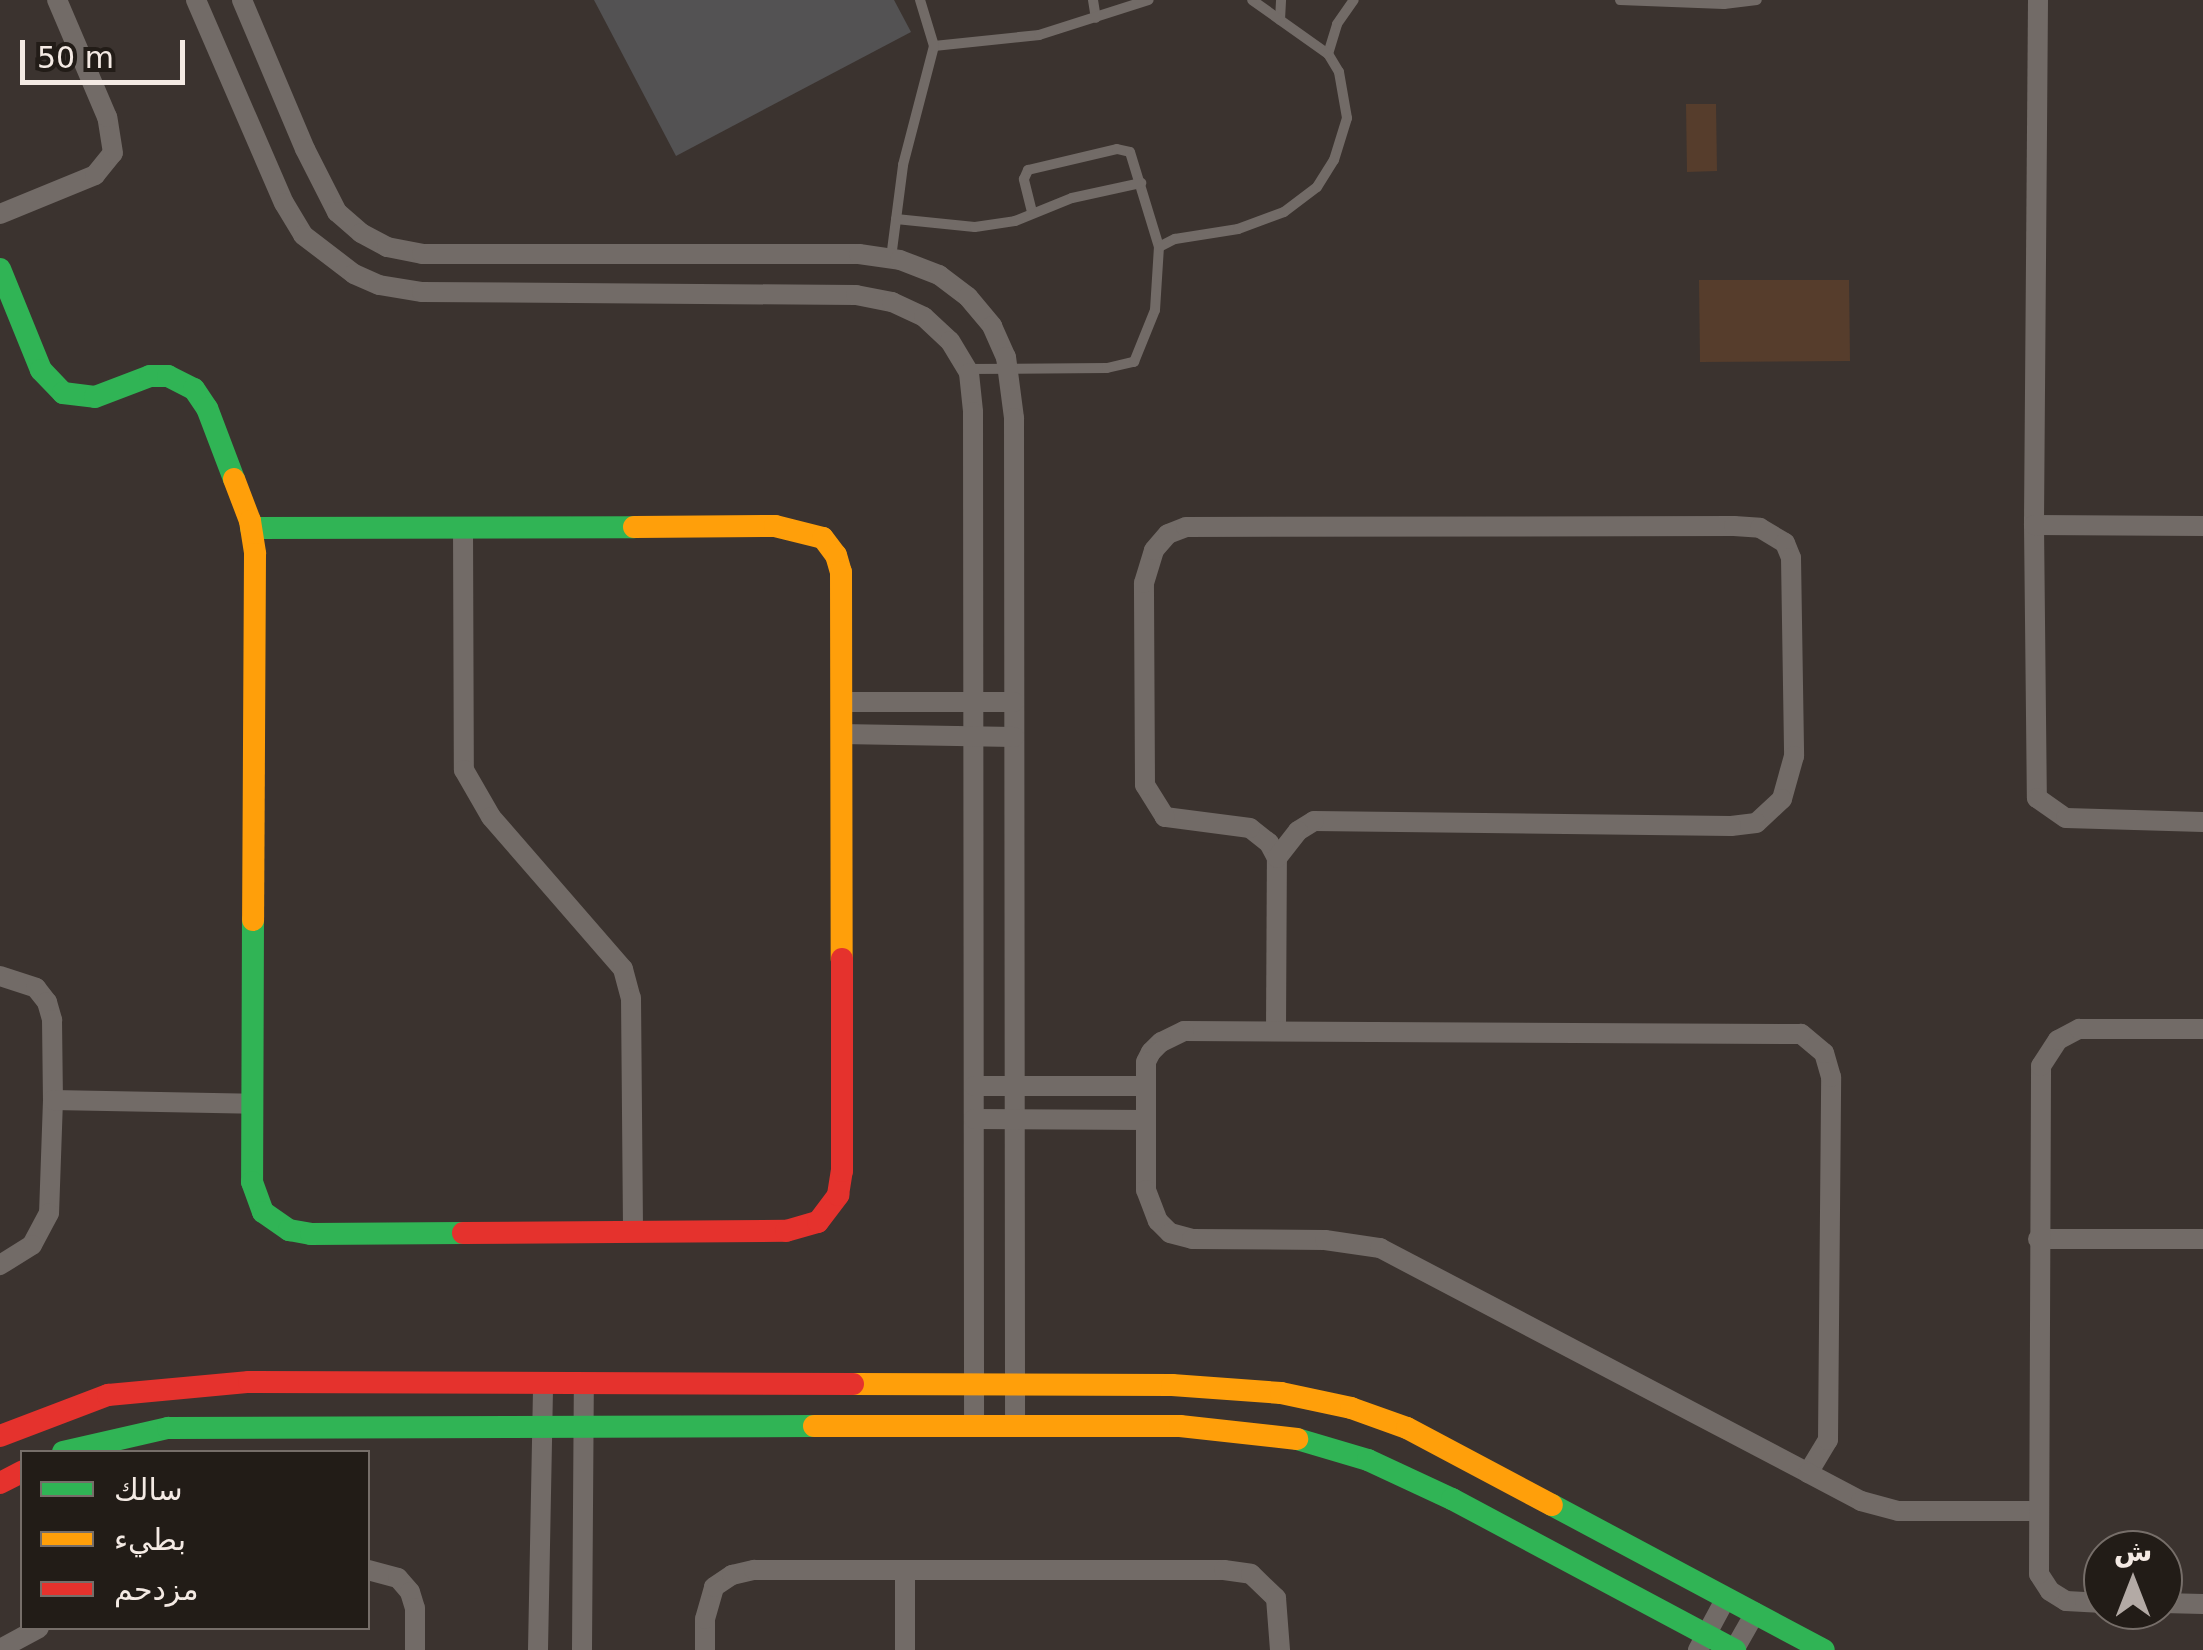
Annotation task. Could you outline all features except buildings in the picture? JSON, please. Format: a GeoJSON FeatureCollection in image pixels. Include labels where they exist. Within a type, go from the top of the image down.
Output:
{"type":"FeatureCollection","features":[{"type":"Feature","properties":{"kind":"street"},"geometry":{"type":"LineString","coordinates":[[0,214],[94,175],[112,153],[107,116],[57,0]]}},
{"type":"Feature","properties":{"kind":"street"},"geometry":{"type":"LineString","coordinates":[[196,0],[262,158],[303,235],[328,257],[379,285],[422,292],[856,294],[892,302],[924,317],[950,341],[966,369],[973,412],[974,1426]]}},
{"type":"Feature","properties":{"kind":"street"},"geometry":{"type":"LineString","coordinates":[[242,0],[305,149],[337,212],[361,233],[387,247],[422,254],[858,254],[890,259],[938,275],[968,297],[992,326],[1009,370],[1014,418],[1015,1426]]}},
{"type":"Feature","properties":{"kind":"street"},"geometry":{"type":"LineString","coordinates":[[2038,0],[2034,525],[2037,798],[2066,818],[2203,822]]}},
{"type":"Feature","properties":{"kind":"street"},"geometry":{"type":"LineString","coordinates":[[516,292],[522,254]]}},
{"type":"Feature","properties":{"kind":"street"},"geometry":{"type":"LineString","coordinates":[[0,269],[41,370],[62,393],[94,397],[150,376],[168,376],[194,389],[214,424],[251,528],[255,554],[253,1104],[255,1198],[263,1212],[289,1230],[633,1232],[804,1229],[818,1222],[838,1195],[842,1172],[840,572],[836,555],[823,538],[775,526],[251,528]]}},
{"type":"Feature","properties":{"kind":"street"},"geometry":{"type":"LineString","coordinates":[[2034,525],[2203,526]]}},
{"type":"Feature","properties":{"kind":"street"},"geometry":{"type":"LineString","coordinates":[[1276,1031],[1277,858],[1269,844],[1250,828],[1165,817],[1144,785],[1144,583],[1154,550],[1168,534],[1186,527],[1734,526],[1760,528],[1786,543],[1792,558],[1794,756],[1782,799],[1756,822],[1731,826],[1314,822],[1298,830],[1277,858]]}},
{"type":"Feature","properties":{"kind":"street"},"geometry":{"type":"LineString","coordinates":[[463,527],[464,770],[491,818],[623,969],[631,998],[633,1232]]}},
{"type":"Feature","properties":{"kind":"street"},"geometry":{"type":"LineString","coordinates":[[841,702],[1014,702]]}},
{"type":"Feature","properties":{"kind":"street"},"geometry":{"type":"LineString","coordinates":[[841,734],[1014,737]]}},
{"type":"Feature","properties":{"kind":"street"},"geometry":{"type":"LineString","coordinates":[[0,976],[36,988],[52,1020],[49,1213],[32,1245],[0,1265]]}},
{"type":"Feature","properties":{"kind":"street"},"geometry":{"type":"LineString","coordinates":[[2083,1601],[2066,1600],[2050,1591],[2039,1574],[2038,1097],[2046,1054],[2058,1040],[2079,1029],[2203,1029]]}},
{"type":"Feature","properties":{"kind":"street"},"geometry":{"type":"LineString","coordinates":[[1808,1473],[1828,1440],[1829,1420],[1831,1077],[1824,1053],[1811,1042],[1782,1031],[1184,1031],[1172,1035],[1151,1052],[1146,1086],[1146,1190],[1158,1221],[1170,1233],[1192,1239],[1325,1240],[1380,1248],[1808,1473],[1862,1501],[1898,1511],[2039,1511]]}},
{"type":"Feature","properties":{"kind":"street"},"geometry":{"type":"LineString","coordinates":[[974,1086],[1146,1086]]}},
{"type":"Feature","properties":{"kind":"street"},"geometry":{"type":"LineString","coordinates":[[52,1100],[253,1104]]}},
{"type":"Feature","properties":{"kind":"street"},"geometry":{"type":"LineString","coordinates":[[974,1119],[1146,1120]]}},
{"type":"Feature","properties":{"kind":"street"},"geometry":{"type":"LineString","coordinates":[[2038,1239],[2203,1239]]}},
{"type":"Feature","properties":{"kind":"street"},"geometry":{"type":"LineString","coordinates":[[0,1436],[108,1395],[162,1387],[249,1382],[1227,1387],[1351,1408],[1407,1428],[1824,1650]]}},
{"type":"Feature","properties":{"kind":"street"},"geometry":{"type":"LineString","coordinates":[[538,1650],[543,1383]]}},
{"type":"Feature","properties":{"kind":"street"},"geometry":{"type":"LineString","coordinates":[[582,1650],[584,1383]]}},
{"type":"Feature","properties":{"kind":"street"},"geometry":{"type":"LineString","coordinates":[[72,1450],[168,1428],[1180,1426],[1311,1441],[1368,1460],[1452,1499],[1702,1642],[1734,1650],[1755,1613]]}},
{"type":"Feature","properties":{"kind":"street"},"geometry":{"type":"LineString","coordinates":[[705,1650],[709,1601],[714,1588],[732,1575],[754,1570],[1224,1570],[1251,1574],[1276,1598],[1280,1650]]}},
{"type":"Feature","properties":{"kind":"street"},"geometry":{"type":"LineString","coordinates":[[905,1570],[905,1650]]}},
{"type":"Feature","properties":{"kind":"street"},"geometry":{"type":"LineString","coordinates":[[370,1571],[398,1578],[410,1592],[415,1608],[415,1650]]}},
{"type":"Feature","properties":{"kind":"street"},"geometry":{"type":"LineString","coordinates":[[1702,1642],[1726,1598]]}},
{"type":"Feature","properties":{"kind":"street"},"geometry":{"type":"LineString","coordinates":[[0,1649],[34,1630]]}},
{"type":"Feature","properties":{"kind":"lane"},"geometry":{"type":"LineString","coordinates":[[890,259],[903,165],[934,46],[920,0]]}},
{"type":"Feature","properties":{"kind":"lane"},"geometry":{"type":"LineString","coordinates":[[1093,0],[1096,18]]}},
{"type":"Feature","properties":{"kind":"lane"},"geometry":{"type":"LineString","coordinates":[[934,46],[1038,36],[1149,0]]}},
{"type":"Feature","properties":{"kind":"lane"},"geometry":{"type":"LineString","coordinates":[[1159,247],[1174,239],[1238,228],[1284,212],[1317,187],[1334,160],[1347,118],[1339,72],[1328,54],[1252,0]]}},
{"type":"Feature","properties":{"kind":"lane"},"geometry":{"type":"LineString","coordinates":[[1280,20],[1281,0]]}},
{"type":"Feature","properties":{"kind":"lane"},"geometry":{"type":"LineString","coordinates":[[1328,54],[1337,24],[1354,0]]}},
{"type":"Feature","properties":{"kind":"lane"},"geometry":{"type":"LineString","coordinates":[[1620,0],[1724,4],[1756,0]]}},
{"type":"Feature","properties":{"kind":"lane"},"geometry":{"type":"LineString","coordinates":[[966,369],[1106,368],[1134,362],[1155,310],[1159,247],[1130,152],[1117,148],[1028,170],[1024,179],[1032,212]]}},
{"type":"Feature","properties":{"kind":"lane"},"geometry":{"type":"LineString","coordinates":[[896,219],[975,227],[1015,220],[1141,183]]}},
{"type":"Feature","properties":{"kind":"shaded area"},"geometry":{"type":"Polygon","coordinates":[[[1686,104],[1716,104],[1717,171],[1687,172],[1686,104]]]}},
{"type":"Feature","properties":{"kind":"shaded area"},"geometry":{"type":"Polygon","coordinates":[[[1699,280],[1849,280],[1850,361],[1700,362],[1699,280]]]}},
{"type":"Feature","properties":{"kind":"traffic: fast"},"geometry":{"type":"LineString","coordinates":[[0,269],[41,370],[63,393],[95,397],[150,376],[168,376],[194,389],[207,408],[234,479]]}},
{"type":"Feature","properties":{"kind":"traffic: fast"},"geometry":{"type":"LineString","coordinates":[[251,528],[634,527]]}},
{"type":"Feature","properties":{"kind":"traffic: fast"},"geometry":{"type":"LineString","coordinates":[[253,920],[252,1182],[263,1212],[289,1230],[311,1234],[463,1233]]}},
{"type":"Feature","properties":{"kind":"traffic: fast"},"geometry":{"type":"LineString","coordinates":[[72,1450],[168,1428],[814,1426]]}},
{"type":"Feature","properties":{"kind":"traffic: fast"},"geometry":{"type":"LineString","coordinates":[[1297,1439],[1368,1460],[1452,1499],[1735,1650]]}},
{"type":"Feature","properties":{"kind":"traffic: fast"},"geometry":{"type":"LineString","coordinates":[[1552,1505],[1824,1650]]}},
{"type":"Feature","properties":{"kind":"traffic: slow"},"geometry":{"type":"LineString","coordinates":[[234,479],[250,521],[255,554],[253,920]]}},
{"type":"Feature","properties":{"kind":"traffic: slow"},"geometry":{"type":"LineString","coordinates":[[634,527],[775,526],[823,538],[836,555],[841,572],[842,959]]}},
{"type":"Feature","properties":{"kind":"traffic: slow"},"geometry":{"type":"LineString","coordinates":[[853,1384],[1172,1385],[1281,1393],[1351,1408],[1407,1428],[1552,1505]]}},
{"type":"Feature","properties":{"kind":"traffic: slow"},"geometry":{"type":"LineString","coordinates":[[814,1426],[1180,1426],[1297,1439]]}},
{"type":"Feature","properties":{"kind":"traffic: jam"},"geometry":{"type":"LineString","coordinates":[[463,1233],[786,1231],[818,1222],[838,1195],[842,1171],[842,959]]}},
{"type":"Feature","properties":{"kind":"traffic: jam"},"geometry":{"type":"LineString","coordinates":[[0,1436],[108,1395],[249,1382],[853,1384]]}},
{"type":"Feature","properties":{"kind":"traffic: jam"},"geometry":{"type":"LineString","coordinates":[[0,1483],[20,1473]]}}]}
